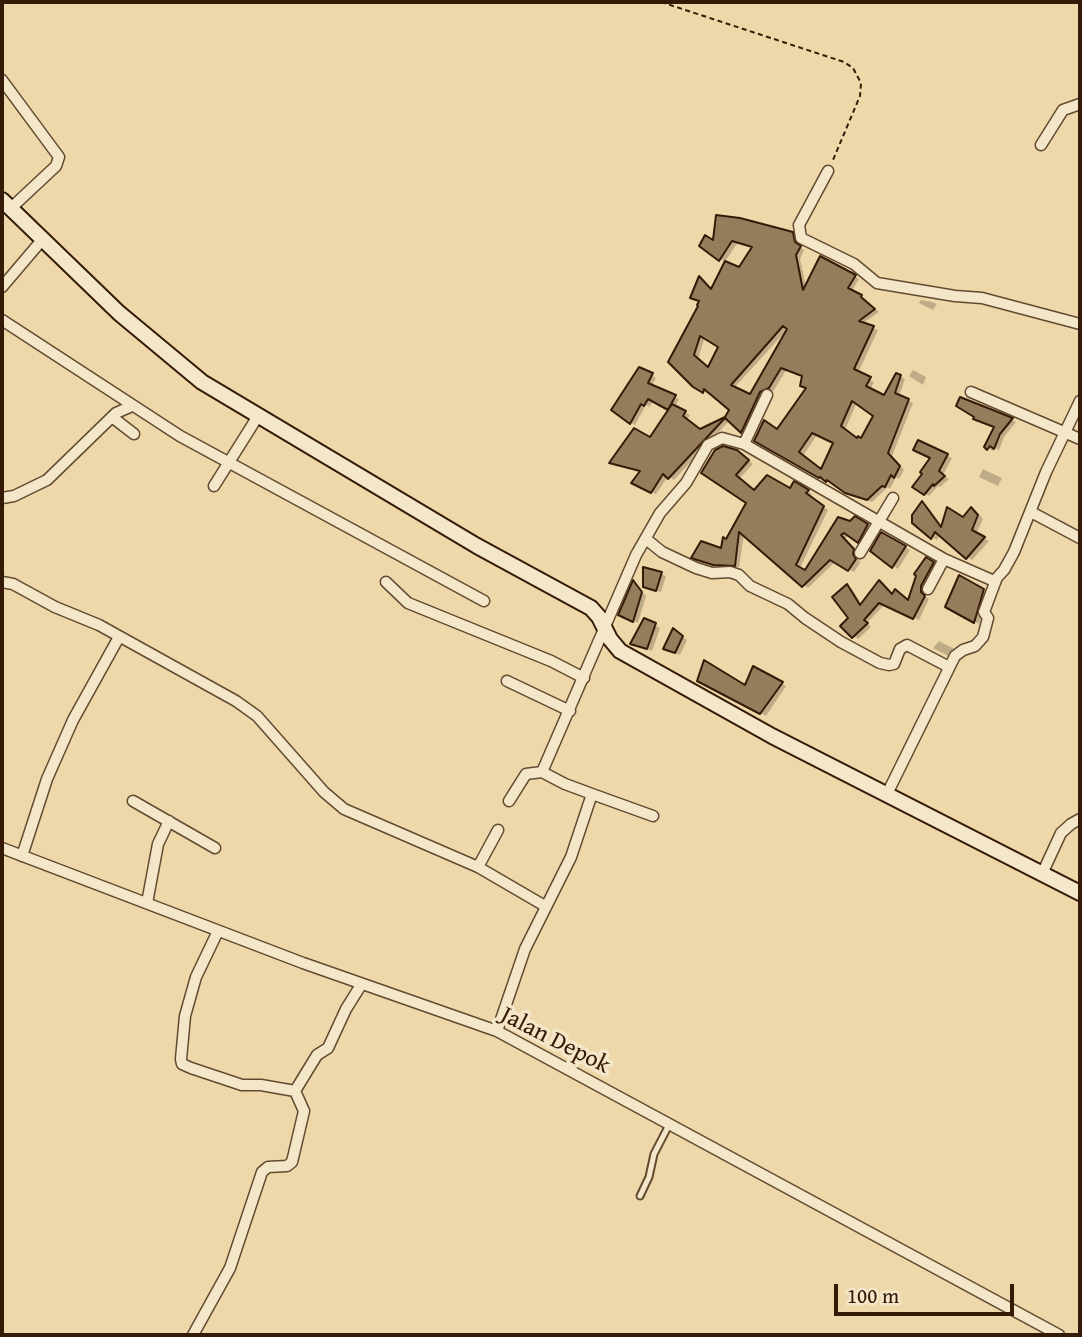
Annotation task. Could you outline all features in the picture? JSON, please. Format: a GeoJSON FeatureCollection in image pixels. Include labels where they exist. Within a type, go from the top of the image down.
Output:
{"type":"FeatureCollection","features":[{"type":"Feature","properties":{"kind":"street"},"geometry":{"type":"LineString","coordinates":[[2,80],[59,157],[56,166],[6,204],[119,313],[192,375],[477,546],[591,608],[620,651],[772,736],[1080,893]]}},
{"type":"Feature","properties":{"kind":"street"},"geometry":{"type":"LineString","coordinates":[[1041,145],[1063,110],[1080,104]]}},
{"type":"Feature","properties":{"kind":"street"},"geometry":{"type":"LineString","coordinates":[[828,171],[799,225],[801,238],[854,264],[877,283],[982,298],[1080,324]]}},
{"type":"Feature","properties":{"kind":"street"},"geometry":{"type":"LineString","coordinates":[[2,287],[42,240]]}},
{"type":"Feature","properties":{"kind":"street"},"geometry":{"type":"LineString","coordinates":[[2,320],[227,466],[484,601]]}},
{"type":"Feature","properties":{"kind":"street"},"geometry":{"type":"LineString","coordinates":[[971,392],[1080,439]]}},
{"type":"Feature","properties":{"kind":"street"},"geometry":{"type":"LineString","coordinates":[[744,444],[767,395]]}},
{"type":"Feature","properties":{"kind":"street"},"geometry":{"type":"LineString","coordinates":[[887,794],[949,667],[959,653],[980,643],[988,622],[984,613],[985,606],[996,580],[1014,552],[1044,476],[1080,401]]}},
{"type":"Feature","properties":{"kind":"street"},"geometry":{"type":"LineString","coordinates":[[2,498],[14,496],[47,480],[132,406]]}},
{"type":"Feature","properties":{"kind":"street"},"geometry":{"type":"LineString","coordinates":[[214,486],[258,416]]}},
{"type":"Feature","properties":{"kind":"street"},"geometry":{"type":"LineString","coordinates":[[115,420],[134,434]]}},
{"type":"Feature","properties":{"kind":"street"},"geometry":{"type":"LineString","coordinates":[[542,772],[636,555],[660,513],[686,483],[712,441],[722,438],[744,444],[944,559],[996,580]]}},
{"type":"Feature","properties":{"kind":"street"},"geometry":{"type":"LineString","coordinates":[[860,553],[893,498]]}},
{"type":"Feature","properties":{"kind":"street"},"geometry":{"type":"LineString","coordinates":[[1031,512],[1080,538]]}},
{"type":"Feature","properties":{"kind":"street"},"geometry":{"type":"LineString","coordinates":[[646,539],[662,552],[696,568],[712,573],[730,572],[739,575],[750,586],[788,604],[841,642],[880,663],[889,666],[894,664],[900,649],[906,645],[949,667]]}},
{"type":"Feature","properties":{"kind":"street"},"geometry":{"type":"LineString","coordinates":[[928,589],[944,559]]}},
{"type":"Feature","properties":{"kind":"street"},"geometry":{"type":"LineString","coordinates":[[2,582],[13,584],[55,607],[99,625],[247,708],[276,736],[324,792],[344,809],[478,867],[545,906]]}},
{"type":"Feature","properties":{"kind":"street"},"geometry":{"type":"LineString","coordinates":[[386,582],[408,603],[551,661],[584,678]]}},
{"type":"Feature","properties":{"kind":"street"},"geometry":{"type":"LineString","coordinates":[[22,856],[47,779],[73,720],[119,637]]}},
{"type":"Feature","properties":{"kind":"street"},"geometry":{"type":"LineString","coordinates":[[507,681],[570,711]]}},
{"type":"Feature","properties":{"kind":"street"},"geometry":{"type":"LineString","coordinates":[[509,801],[526,774],[542,772],[565,784],[653,816]]}},
{"type":"Feature","properties":{"kind":"street"},"geometry":{"type":"LineString","coordinates":[[496,1031],[525,949],[571,857],[592,794]]}},
{"type":"Feature","properties":{"kind":"street"},"geometry":{"type":"LineString","coordinates":[[133,801],[215,848]]}},
{"type":"Feature","properties":{"kind":"street"},"geometry":{"type":"LineString","coordinates":[[1042,874],[1061,834],[1080,819]]}},
{"type":"Feature","properties":{"kind":"street"},"geometry":{"type":"LineString","coordinates":[[147,904],[158,844],[169,821]]}},
{"type":"Feature","properties":{"kind":"street"},"geometry":{"type":"LineString","coordinates":[[478,867],[498,830]]}},
{"type":"Feature","properties":{"kind":"street","name":"Jalan Depok"},"geometry":{"type":"LineString","coordinates":[[2,848],[361,985],[496,1031],[1059,1335]]}},
{"type":"Feature","properties":{"kind":"street"},"geometry":{"type":"LineString","coordinates":[[218,931],[195,977],[187,1007],[182,1064],[242,1085],[261,1085],[295,1091]]}},
{"type":"Feature","properties":{"kind":"street"},"geometry":{"type":"LineString","coordinates":[[295,1091],[317,1055],[328,1048],[346,1009],[361,985]]}},
{"type":"Feature","properties":{"kind":"street"},"geometry":{"type":"LineString","coordinates":[[193,1335],[230,1268],[262,1172],[268,1167],[287,1166],[292,1163],[304,1111],[295,1091]]}},
{"type":"Feature","properties":{"kind":"lane"},"geometry":{"type":"LineString","coordinates":[[640,1196],[649,1177],[654,1154],[669,1125]]}},
{"type":"Feature","properties":{"kind":"path"},"geometry":{"type":"LineString","coordinates":[[661,2],[844,62],[853,68],[861,83],[860,96],[828,171]]}},
{"type":"Feature","properties":{"kind":"building"},"geometry":{"type":"Polygon","coordinates":[[[716,215],[740,218],[793,232],[795,242],[801,246],[796,255],[803,290],[820,256],[856,275],[848,288],[862,295],[875,309],[859,321],[874,326],[854,369],[871,377],[866,386],[884,395],[896,373],[901,375],[895,393],[909,399],[888,453],[900,466],[894,478],[891,475],[885,487],[882,486],[867,500],[845,493],[827,480],[826,482],[754,441],[764,420],[777,429],[806,388],[800,386],[802,376],[781,368],[769,388],[760,392],[741,433],[725,418],[668,479],[663,474],[651,493],[631,483],[640,471],[609,463],[634,428],[650,437],[672,404],[686,411],[683,416],[700,429],[725,417],[729,410],[704,389],[703,393],[693,387],[668,362],[698,306],[699,301],[690,298],[699,276],[711,289],[725,261],[739,267],[752,247],[732,241],[719,261],[699,246],[705,235],[713,240],[716,215]],[[783,326],[731,385],[750,394],[787,329],[783,326]],[[700,336],[694,355],[708,367],[718,347],[700,336]],[[852,401],[841,426],[861,438],[873,416],[852,401]],[[812,433],[799,452],[821,469],[833,443],[812,433]]]}},
{"type":"Feature","properties":{"kind":"building"},"geometry":{"type":"Polygon","coordinates":[[[639,367],[653,373],[648,383],[676,395],[668,410],[648,399],[644,406],[641,404],[630,424],[611,410],[639,367]]]}},
{"type":"Feature","properties":{"kind":"building"},"geometry":{"type":"Polygon","coordinates":[[[960,397],[1013,418],[1000,434],[994,449],[990,446],[987,450],[984,447],[994,427],[973,419],[974,417],[956,406],[960,397]]]}},
{"type":"Feature","properties":{"kind":"building"},"geometry":{"type":"Polygon","coordinates":[[[918,440],[948,454],[939,471],[945,476],[934,486],[933,484],[924,495],[912,487],[930,458],[913,450],[918,440]]]}},
{"type":"Feature","properties":{"kind":"building"},"geometry":{"type":"Polygon","coordinates":[[[723,446],[737,450],[749,460],[736,475],[754,490],[767,475],[790,488],[794,481],[809,490],[806,493],[824,506],[796,565],[805,570],[838,517],[850,521],[855,516],[868,524],[858,543],[844,533],[841,535],[854,549],[856,559],[848,571],[830,560],[802,587],[739,532],[735,566],[713,565],[691,558],[701,541],[721,548],[723,537],[726,539],[746,503],[701,473],[715,450],[723,446]]]}},
{"type":"Feature","properties":{"kind":"building"},"geometry":{"type":"Polygon","coordinates":[[[922,501],[941,527],[947,507],[963,517],[971,507],[978,515],[972,530],[985,537],[966,559],[935,532],[931,539],[912,523],[912,515],[922,501]]]}},
{"type":"Feature","properties":{"kind":"building"},"geometry":{"type":"Polygon","coordinates":[[[881,532],[906,546],[892,568],[870,551],[881,532]]]}},
{"type":"Feature","properties":{"kind":"building"},"geometry":{"type":"Polygon","coordinates":[[[926,557],[934,562],[921,586],[921,592],[925,596],[913,619],[879,603],[864,620],[868,623],[852,638],[840,626],[848,618],[832,597],[847,584],[860,605],[879,580],[892,594],[895,589],[908,600],[916,576],[914,574],[926,557]]]}},
{"type":"Feature","properties":{"kind":"building"},"geometry":{"type":"Polygon","coordinates":[[[643,567],[662,572],[656,591],[643,587],[643,567]]]}},
{"type":"Feature","properties":{"kind":"building"},"geometry":{"type":"Polygon","coordinates":[[[959,575],[984,589],[974,623],[945,607],[959,575]]]}},
{"type":"Feature","properties":{"kind":"building"},"geometry":{"type":"Polygon","coordinates":[[[633,580],[642,592],[633,622],[618,615],[633,580]]]}},
{"type":"Feature","properties":{"kind":"building"},"geometry":{"type":"Polygon","coordinates":[[[644,618],[656,623],[647,649],[630,644],[644,618]]]}},
{"type":"Feature","properties":{"kind":"building"},"geometry":{"type":"Polygon","coordinates":[[[673,628],[683,636],[675,653],[663,649],[673,628]]]}},
{"type":"Feature","properties":{"kind":"building"},"geometry":{"type":"Polygon","coordinates":[[[704,660],[745,685],[753,666],[783,682],[760,714],[697,681],[704,660]]]}}]}
